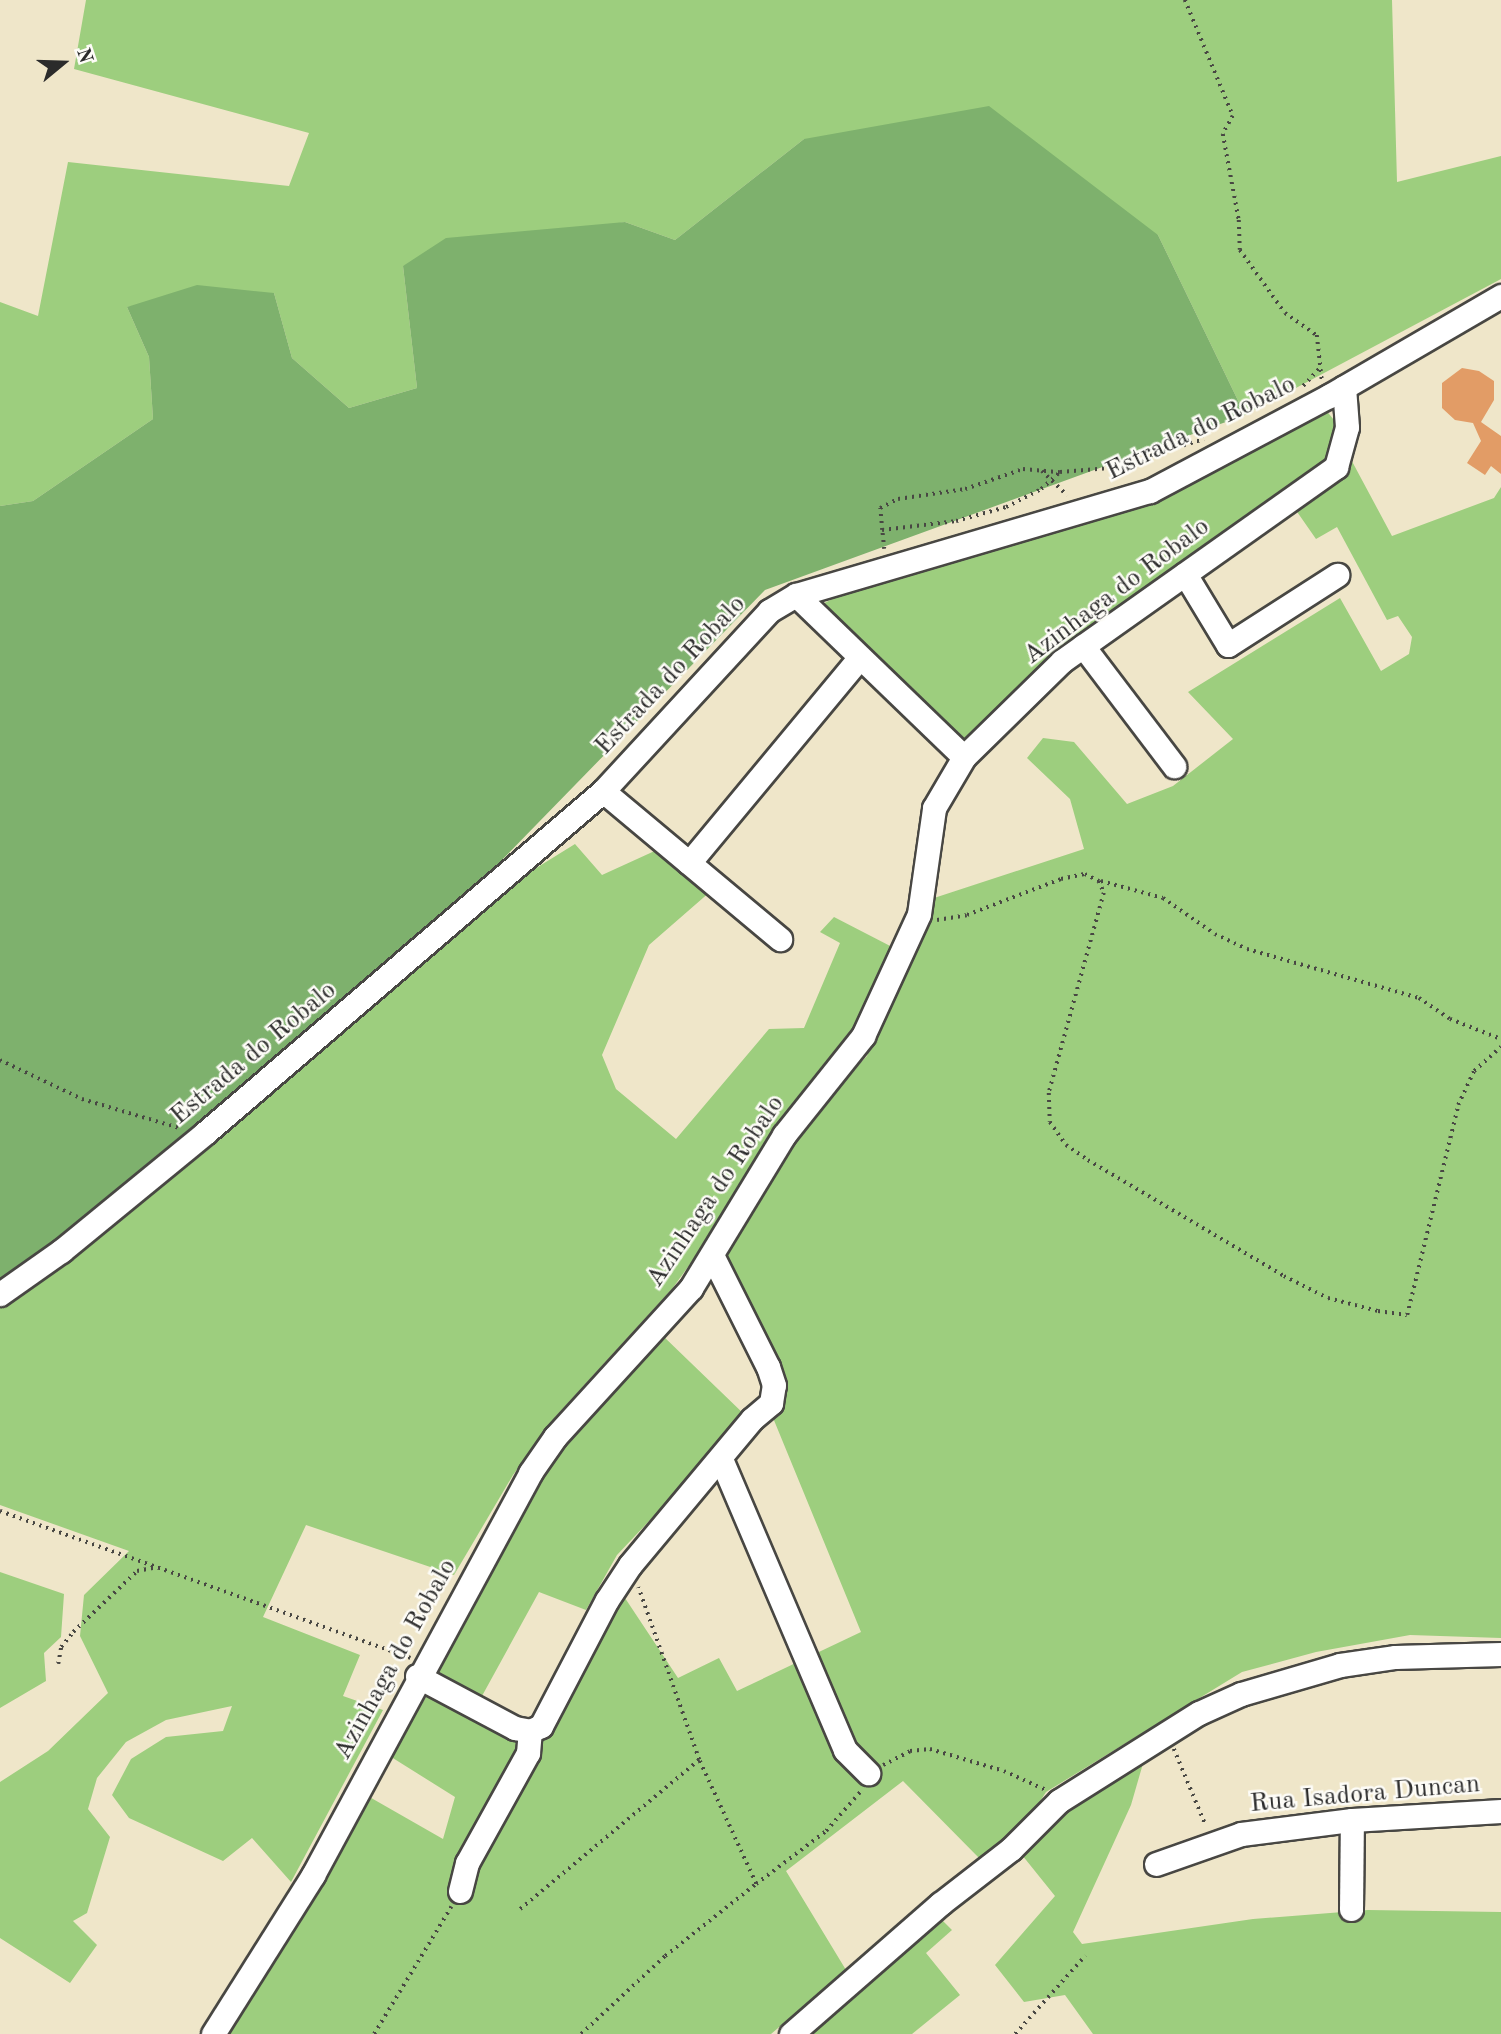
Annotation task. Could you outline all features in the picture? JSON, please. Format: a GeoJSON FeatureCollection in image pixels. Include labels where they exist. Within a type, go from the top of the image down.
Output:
{"type":"FeatureCollection","features":[{"type":"Feature","properties":{"kind":"street","name":"Estrada do Robalo"},"geometry":{"type":"LineString","coordinates":[[0,1294],[61,1251],[205,1133],[603,791],[769,611],[796,595],[1087,513],[1150,491],[1336,392],[1501,296]]}},
{"type":"Feature","properties":{"kind":"street","name":"Azinhaga do Robalo"},"geometry":{"type":"LineString","coordinates":[[213,2034],[313,1875],[421,1669],[555,1437],[691,1288],[784,1135],[863,1035],[919,914],[934,808],[964,757],[1062,661],[1336,467],[1347,427],[1336,392]]}},
{"type":"Feature","properties":{"kind":"street"},"geometry":{"type":"LineString","coordinates":[[1185,574],[1228,645],[1336,575]]}},
{"type":"Feature","properties":{"kind":"street"},"geometry":{"type":"LineString","coordinates":[[796,595],[964,757]]}},
{"type":"Feature","properties":{"kind":"street"},"geometry":{"type":"LineString","coordinates":[[1083,646],[1174,766]]}},
{"type":"Feature","properties":{"kind":"street"},"geometry":{"type":"LineString","coordinates":[[689,863],[859,658]]}},
{"type":"Feature","properties":{"kind":"street"},"geometry":{"type":"LineString","coordinates":[[603,791],[780,939]]}},
{"type":"Feature","properties":{"kind":"street"},"geometry":{"type":"LineString","coordinates":[[421,1669],[515,1728],[530,1731],[541,1727],[553,1709],[607,1600],[630,1565],[775,1394],[768,1367],[712,1255]]}},
{"type":"Feature","properties":{"kind":"street"},"geometry":{"type":"LineString","coordinates":[[721,1459],[824,1705],[853,1762],[868,1773]]}},
{"type":"Feature","properties":{"kind":"street"},"geometry":{"type":"LineString","coordinates":[[791,2034],[940,1904],[1011,1849],[1059,1801],[1167,1731],[1241,1694],[1340,1665],[1395,1657],[1501,1654]]}},
{"type":"Feature","properties":{"kind":"street"},"geometry":{"type":"LineString","coordinates":[[460,1891],[467,1863],[528,1754],[530,1731]]}},
{"type":"Feature","properties":{"kind":"street","name":"Rua Isadora Duncan"},"geometry":{"type":"LineString","coordinates":[[1156,1864],[1212,1842],[1352,1821],[1501,1811]]}},
{"type":"Feature","properties":{"kind":"street"},"geometry":{"type":"LineString","coordinates":[[1351,1909],[1352,1821]]}},
{"type":"Feature","properties":{"kind":"path"},"geometry":{"type":"LineString","coordinates":[[1185,0],[1233,116],[1223,134],[1240,220],[1240,250],[1285,313],[1317,335],[1320,368],[1336,392]]}},
{"type":"Feature","properties":{"kind":"path"},"geometry":{"type":"LineString","coordinates":[[1299,389],[1320,368]]}},
{"type":"Feature","properties":{"kind":"path"},"geometry":{"type":"LineString","coordinates":[[887,569],[880,508],[898,499],[965,489],[1023,470],[1060,472],[1110,468],[1208,438]]}},
{"type":"Feature","properties":{"kind":"path"},"geometry":{"type":"LineString","coordinates":[[1042,471],[1087,513]]}},
{"type":"Feature","properties":{"kind":"path"},"geometry":{"type":"LineString","coordinates":[[882,530],[956,521],[1006,507],[1052,480],[1060,472]]}},
{"type":"Feature","properties":{"kind":"path"},"geometry":{"type":"LineString","coordinates":[[919,914],[947,920],[1061,878],[1085,874],[1099,881],[1163,898],[1215,934],[1247,949],[1419,998],[1450,1019],[1501,1040]]}},
{"type":"Feature","properties":{"kind":"path"},"geometry":{"type":"LineString","coordinates":[[1099,881],[1104,893],[1049,1093],[1050,1122],[1066,1145],[1088,1160],[1328,1298],[1407,1315],[1458,1105],[1474,1071],[1501,1047]]}},
{"type":"Feature","properties":{"kind":"path"},"geometry":{"type":"LineString","coordinates":[[0,1060],[105,1108],[205,1133]]}},
{"type":"Feature","properties":{"kind":"path"},"geometry":{"type":"LineString","coordinates":[[0,1511],[159,1566],[421,1669]]}},
{"type":"Feature","properties":{"kind":"path"},"geometry":{"type":"LineString","coordinates":[[630,1565],[699,1760],[756,1884]]}},
{"type":"Feature","properties":{"kind":"path"},"geometry":{"type":"LineString","coordinates":[[58,1664],[61,1647],[73,1632],[137,1571],[159,1566]]}},
{"type":"Feature","properties":{"kind":"path"},"geometry":{"type":"LineString","coordinates":[[1167,1731],[1212,1842]]}},
{"type":"Feature","properties":{"kind":"path"},"geometry":{"type":"LineString","coordinates":[[581,2034],[665,1956],[826,1831],[860,1793],[868,1773],[909,1751],[930,1749],[1004,1771],[1038,1785],[1059,1801]]}},
{"type":"Feature","properties":{"kind":"path"},"geometry":{"type":"LineString","coordinates":[[520,1909],[699,1760]]}},
{"type":"Feature","properties":{"kind":"path"},"geometry":{"type":"LineString","coordinates":[[374,2034],[460,1891]]}},
{"type":"Feature","properties":{"kind":"path"},"geometry":{"type":"LineString","coordinates":[[1015,2034],[1085,1956]]}},
{"type":"Feature","properties":{"kind":"green space"},"geometry":{"type":"Polygon","coordinates":[[[86,0],[1392,0],[1397,182],[1501,156],[1501,279],[1245,415],[1158,235],[804,139],[675,240],[625,222],[403,266],[417,388],[349,408],[292,358],[274,293],[127,307],[149,357],[153,419],[33,501],[0,506],[0,302],[38,316],[68,162],[289,186],[309,133],[74,69],[86,0]]]}},
{"type":"Feature","properties":{"kind":"green space"},"geometry":{"type":"Polygon","coordinates":[[[989,106],[1158,235],[1245,415],[765,590],[462,901],[64,1264],[0,1306],[0,506],[33,501],[153,419],[149,357],[127,307],[197,285],[274,293],[292,358],[349,408],[417,388],[403,266],[446,238],[625,222],[675,240],[804,139],[989,106]]]}},
{"type":"Feature","properties":{"kind":"green space"},"geometry":{"type":"Polygon","coordinates":[[[1325,409],[1338,425],[1325,459],[1015,689],[965,746],[814,608],[880,576],[1138,509],[1325,409]]]}},
{"type":"Feature","properties":{"kind":"green space"},"geometry":{"type":"Polygon","coordinates":[[[1347,452],[1392,536],[1494,498],[1501,487],[1501,1638],[1410,1635],[1316,1652],[1242,1672],[1046,1792],[1018,1836],[981,1860],[903,1781],[786,1871],[846,1970],[771,2034],[224,2034],[366,1795],[443,1839],[455,1797],[388,1755],[427,1696],[458,1620],[541,1471],[583,1417],[662,1335],[747,1417],[617,1555],[586,1610],[539,1592],[471,1716],[512,1735],[566,1699],[623,1595],[678,1678],[719,1658],[737,1691],[861,1632],[771,1413],[759,1332],[723,1251],[794,1133],[867,1056],[931,899],[1084,849],[1070,799],[1027,758],[1043,738],[1074,742],[1127,804],[1173,786],[1233,739],[1188,692],[1340,598],[1381,671],[1409,654],[1412,637],[1398,616],[1387,620],[1337,527],[1316,539],[1293,506],[1347,452]]]}},
{"type":"Feature","properties":{"kind":"green space"},"geometry":{"type":"Polygon","coordinates":[[[575,844],[602,875],[659,849],[711,891],[649,945],[602,1055],[616,1089],[676,1139],[769,1029],[804,1028],[840,943],[820,932],[834,917],[896,949],[857,1031],[773,1129],[731,1207],[672,1289],[556,1416],[513,1475],[454,1575],[306,1525],[263,1617],[360,1655],[343,1696],[383,1710],[291,1882],[252,1838],[223,1861],[129,1818],[112,1795],[131,1759],[166,1737],[223,1731],[232,1706],[166,1720],[126,1742],[97,1778],[88,1809],[110,1837],[87,1913],[73,1921],[97,1945],[70,1983],[0,1938],[0,1782],[48,1751],[108,1693],[80,1636],[84,1595],[129,1551],[0,1505],[0,1308],[64,1264],[173,1168],[378,1001],[496,893],[575,844]]]}},
{"type":"Feature","properties":{"kind":"green space"},"geometry":{"type":"Polygon","coordinates":[[[0,1572],[64,1594],[61,1637],[44,1653],[46,1681],[0,1708],[0,1572]]]}},
{"type":"Feature","properties":{"kind":"green space"},"geometry":{"type":"Polygon","coordinates":[[[1144,1760],[1131,1805],[1073,1932],[1082,1944],[1253,1919],[1368,1910],[1501,1912],[1501,2034],[1093,2034],[1065,1995],[1024,2002],[995,1965],[1055,1896],[1018,1850],[1078,1796],[1144,1760]]]}},
{"type":"Feature","properties":{"kind":"green space"},"geometry":{"type":"Polygon","coordinates":[[[938,1916],[952,1930],[926,1953],[960,1995],[912,2034],[799,2034],[938,1916]]]}},
{"type":"Feature","properties":{"kind":"building"},"geometry":{"type":"Polygon","coordinates":[[[1462,368],[1479,371],[1494,381],[1494,400],[1481,422],[1501,436],[1501,474],[1491,466],[1485,475],[1467,463],[1481,441],[1473,423],[1455,420],[1442,408],[1442,383],[1462,368]]]}}]}
